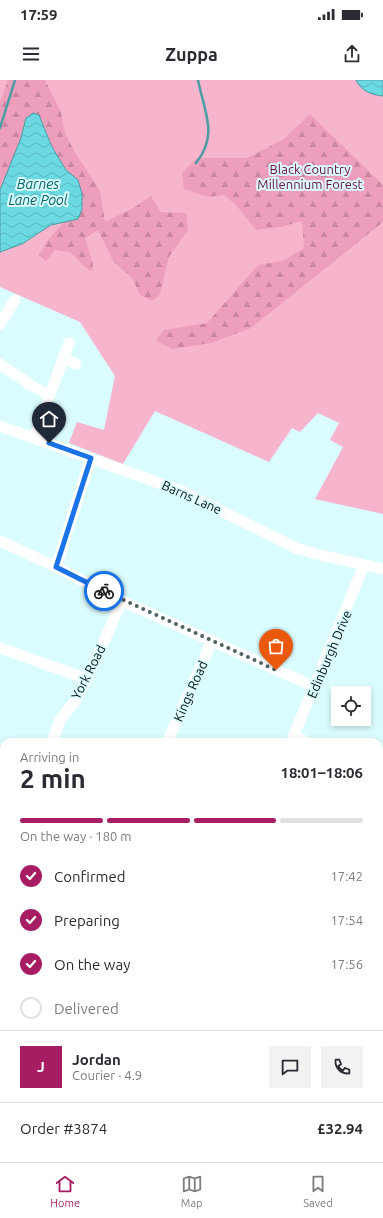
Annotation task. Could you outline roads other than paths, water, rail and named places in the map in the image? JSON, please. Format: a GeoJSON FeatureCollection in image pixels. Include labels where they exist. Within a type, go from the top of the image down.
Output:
{"type":"FeatureCollection","features":[{"type":"Feature","properties":{"kind":"street"},"geometry":{"type":"LineString","coordinates":[[2,317],[15,300]]}},
{"type":"Feature","properties":{"kind":"street"},"geometry":{"type":"LineString","coordinates":[[34,438],[69,343]]}},
{"type":"Feature","properties":{"kind":"street"},"geometry":{"type":"LineString","coordinates":[[64,358],[76,364]]}},
{"type":"Feature","properties":{"kind":"street"},"geometry":{"type":"LineString","coordinates":[[0,364],[32,386],[49,395]]}},
{"type":"Feature","properties":{"kind":"street","name":"Barns Lane"},"geometry":{"type":"LineString","coordinates":[[0,426],[182,491],[296,548],[383,569]]}},
{"type":"Feature","properties":{"kind":"street"},"geometry":{"type":"LineString","coordinates":[[56,567],[91,458]]}},
{"type":"Feature","properties":{"kind":"street"},"geometry":{"type":"LineString","coordinates":[[0,541],[56,567],[122,601],[315,687]]}},
{"type":"Feature","properties":{"kind":"street","name":"Edinburgh Drive"},"geometry":{"type":"LineString","coordinates":[[292,738],[315,687],[364,564]]}},
{"type":"Feature","properties":{"kind":"street","name":"York Road"},"geometry":{"type":"LineString","coordinates":[[53,738],[60,720],[76,700],[87,679],[122,601]]}},
{"type":"Feature","properties":{"kind":"street","name":"Kings Road"},"geometry":{"type":"LineString","coordinates":[[169,738],[212,641]]}},
{"type":"Feature","properties":{"kind":"street"},"geometry":{"type":"LineString","coordinates":[[0,648],[87,679]]}},
{"type":"Feature","properties":{"kind":"water"},"geometry":{"type":"Polygon","coordinates":[[[356,80],[383,80],[383,96],[367,92],[358,84],[356,80]]]}},
{"type":"Feature","properties":{"kind":"water","name":"Barnes Lane Pool"},"geometry":{"type":"Polygon","coordinates":[[[33,113],[39,115],[52,147],[66,170],[78,180],[82,194],[82,209],[78,219],[51,225],[22,244],[0,252],[0,190],[21,138],[26,118],[33,113]]]}},
{"type":"Feature","properties":{"kind":"waterway"},"geometry":{"type":"LineString","coordinates":[[0,128],[15,80]]}},
{"type":"Feature","properties":{"kind":"waterway"},"geometry":{"type":"LineString","coordinates":[[196,163],[203,153],[207,143],[208,133],[208,123],[198,80]]}},
{"type":"Feature","properties":{"kind":"park label","name":"Black Country Millennium Forest"},"geometry":{"type":"Point","coordinates":[310,176]}}]}
